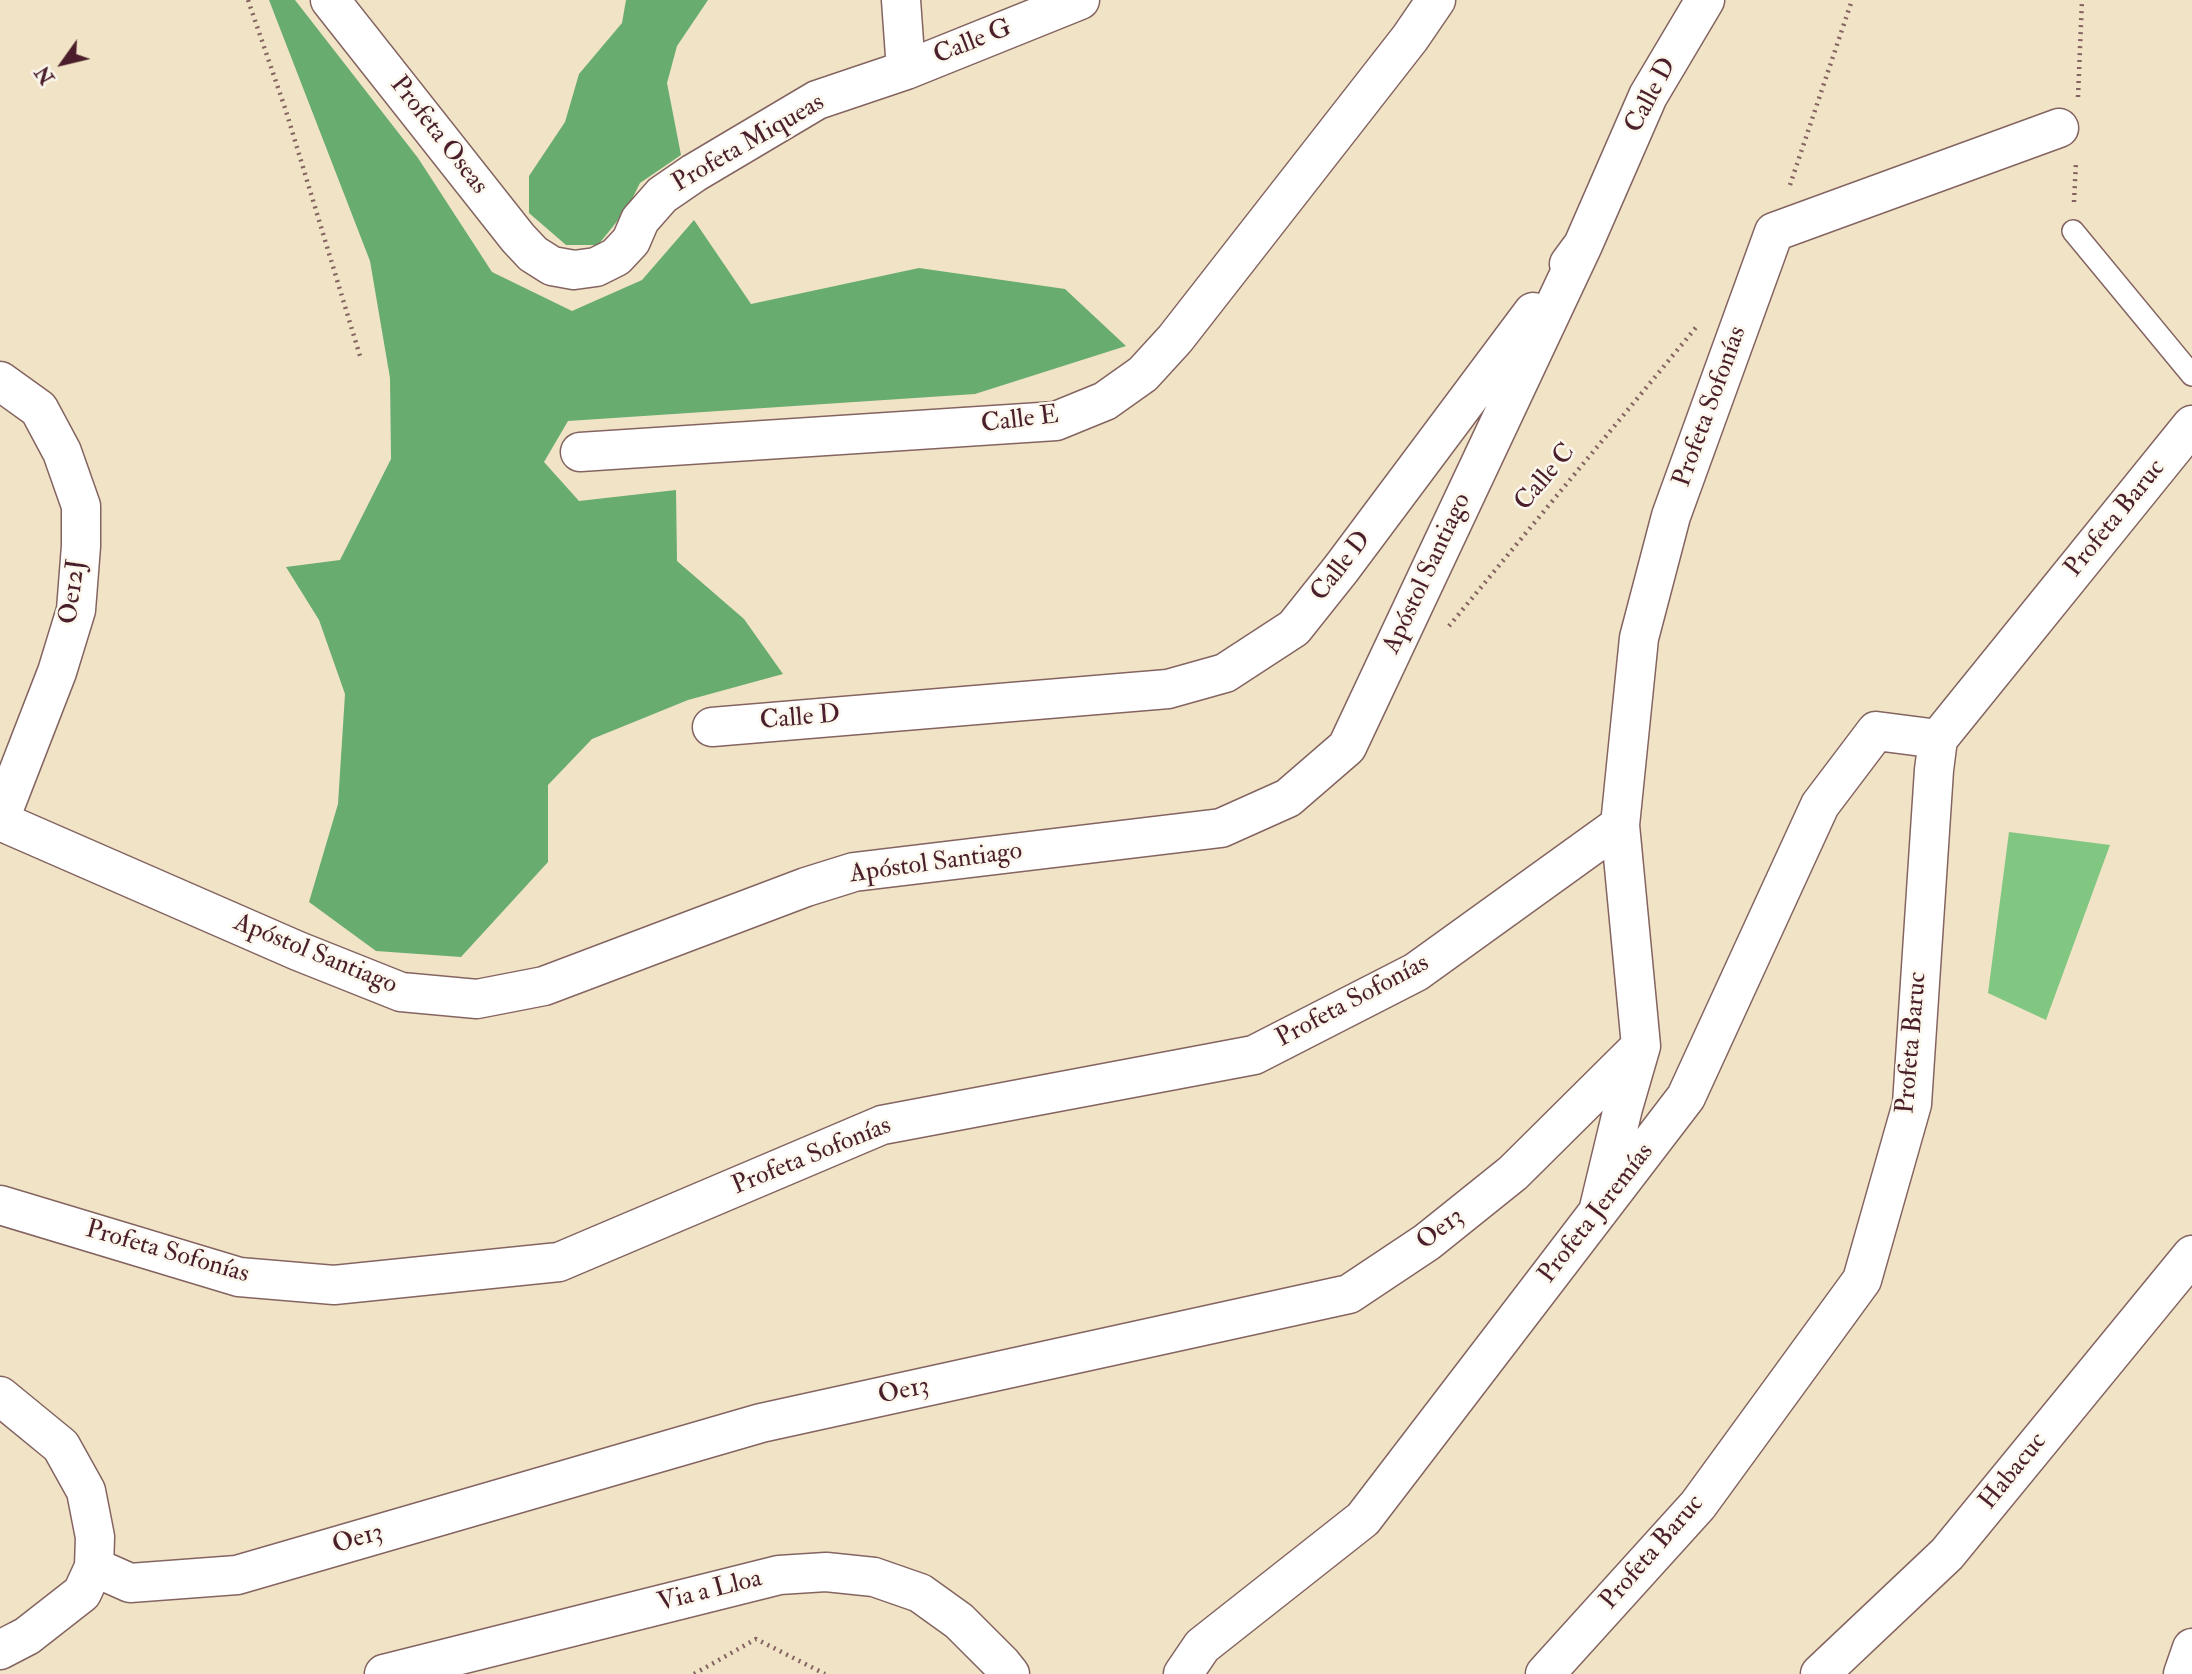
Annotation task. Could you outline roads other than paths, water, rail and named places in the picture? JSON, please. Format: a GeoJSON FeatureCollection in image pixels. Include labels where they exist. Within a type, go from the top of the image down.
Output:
{"type":"FeatureCollection","features":[{"type":"Feature","properties":{"kind":"street","name":"Profeta Oseas"},"geometry":{"type":"LineString","coordinates":[[330,0],[518,238],[533,254],[552,266]]}},
{"type":"Feature","properties":{"kind":"street"},"geometry":{"type":"LineString","coordinates":[[901,0],[906,70]]}},
{"type":"Feature","properties":{"kind":"street","name":"Calle G"},"geometry":{"type":"LineString","coordinates":[[906,70],[1080,0]]}},
{"type":"Feature","properties":{"kind":"street","name":"Calle E"},"geometry":{"type":"LineString","coordinates":[[580,452],[1056,421],[1105,401],[1143,374],[1175,339],[1410,38],[1436,0]]}},
{"type":"Feature","properties":{"kind":"street","name":"Calle D"},"geometry":{"type":"LineString","coordinates":[[712,727],[1168,689],[1225,673],[1294,628],[1583,245],[1648,96],[1705,0]]}},
{"type":"Feature","properties":{"kind":"street","name":"Profeta Miqueas"},"geometry":{"type":"LineString","coordinates":[[552,266],[574,270],[596,267],[615,257],[631,241],[640,220],[662,195],[694,173],[817,100],[906,70]]}},
{"type":"Feature","properties":{"kind":"street","name":"Profeta Sofonías"},"geometry":{"type":"LineString","coordinates":[[1598,1212],[1641,1046],[1620,825],[1639,638],[1671,516],[1774,232],[2059,128]]}},
{"type":"Feature","properties":{"kind":"street","name":"Apóstol Santiago"},"geometry":{"type":"LineString","coordinates":[[0,820],[298,951],[401,992],[477,999],[544,986],[806,887],[855,872],[1221,828],[1288,798],[1347,747],[1583,245]]}},
{"type":"Feature","properties":{"kind":"street","name":"Oe12J"},"geometry":{"type":"LineString","coordinates":[[0,381],[38,408],[62,452],[80,506],[81,519],[76,610],[57,672],[0,820]]}},
{"type":"Feature","properties":{"kind":"street","name":"Profeta Baruc"},"geometry":{"type":"LineString","coordinates":[[1545,1674],[1698,1505],[1862,1280],[1912,1104],[1938,738],[2192,425]]}},
{"type":"Feature","properties":{"kind":"street","name":"Profeta Jeremías"},"geometry":{"type":"LineString","coordinates":[[1183,1674],[1202,1646],[1363,1519],[1686,1097],[1820,805],[1876,731],[1938,738]]}},
{"type":"Feature","properties":{"kind":"street","name":"Profeta Sofonías"},"geometry":{"type":"LineString","coordinates":[[0,1205],[239,1277],[334,1285],[559,1262],[882,1125],[1254,1055],[1416,972],[1620,825]]}},
{"type":"Feature","properties":{"kind":"street","name":"Oe13"},"geometry":{"type":"LineString","coordinates":[[94,1567],[130,1583],[237,1575],[761,1423],[1349,1294],[1427,1242],[1513,1173],[1641,1046]]}},
{"type":"Feature","properties":{"kind":"street","name":"Habacuc"},"geometry":{"type":"LineString","coordinates":[[1820,1674],[1947,1554],[2192,1255]]}},
{"type":"Feature","properties":{"kind":"street"},"geometry":{"type":"LineString","coordinates":[[0,1396],[61,1446],[86,1491],[95,1536],[94,1567],[82,1593],[27,1636],[0,1650]]}},
{"type":"Feature","properties":{"kind":"street","name":"Via a Lloa"},"geometry":{"type":"LineString","coordinates":[[384,1674],[779,1575],[826,1572],[874,1577],[920,1593],[959,1621],[1010,1674]]}},
{"type":"Feature","properties":{"kind":"street"},"geometry":{"type":"LineString","coordinates":[[2183,1674],[2192,1648]]}},
{"type":"Feature","properties":{"kind":"lane"},"geometry":{"type":"LineString","coordinates":[[2073,231],[2192,375]]}}]}
